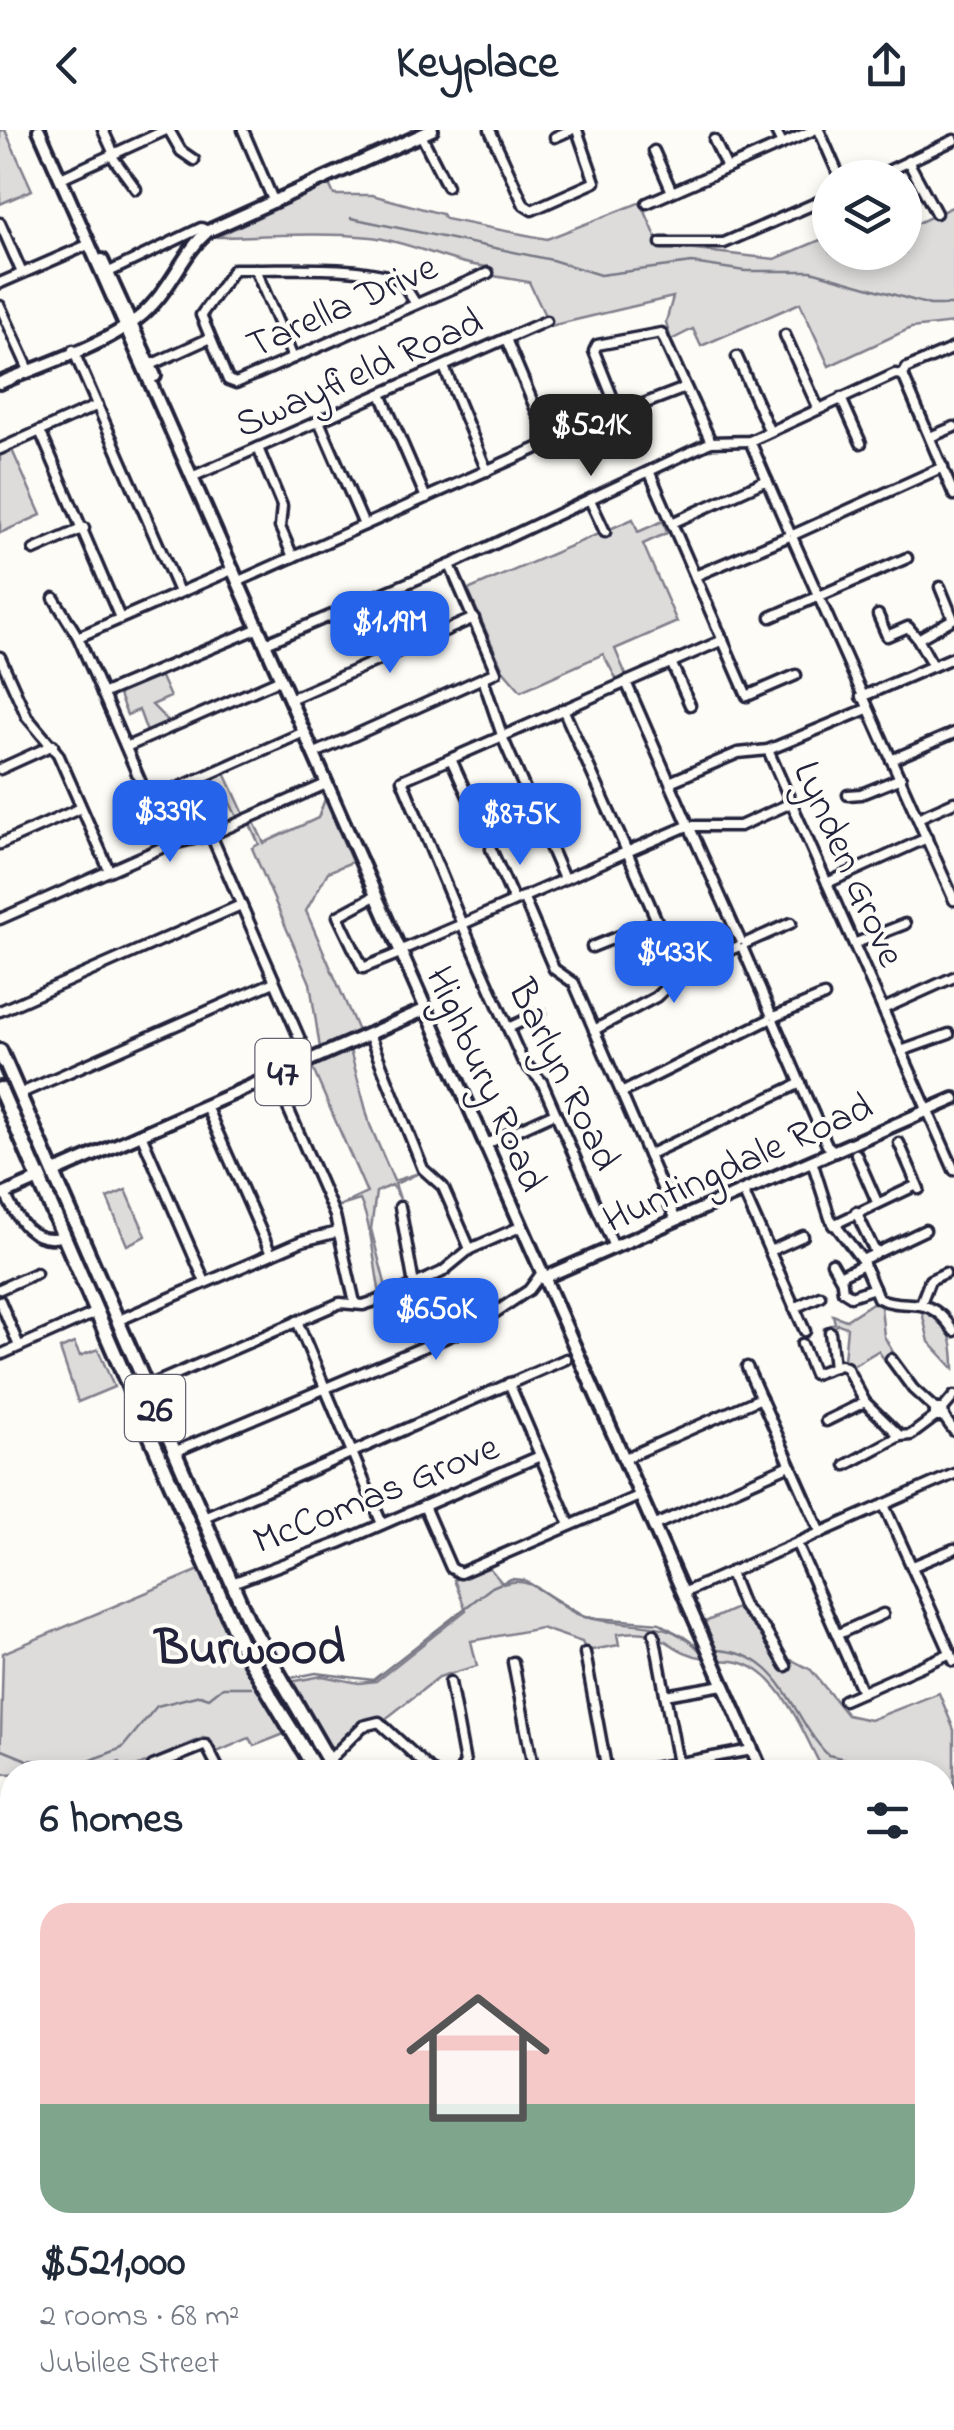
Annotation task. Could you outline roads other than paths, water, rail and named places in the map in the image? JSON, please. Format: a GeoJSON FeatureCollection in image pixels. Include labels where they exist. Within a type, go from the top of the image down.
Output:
{"type":"FeatureCollection","features":[{"type":"Feature","properties":{"kind":"highway","name":"26"},"geometry":{"type":"LineString","coordinates":[[0,1051],[4,1074],[19,1094],[54,1172],[232,1583],[269,1663],[327,1760]]}},
{"type":"Feature","properties":{"kind":"highway","name":"26"},"geometry":{"type":"LineString","coordinates":[[0,1088],[250,1663],[304,1760]]}},
{"type":"Feature","properties":{"kind":"highway"},"geometry":{"type":"LineString","coordinates":[[83,1279],[95,1268]]}},
{"type":"Feature","properties":{"kind":"highway"},"geometry":{"type":"LineString","coordinates":[[206,1562],[220,1556]]}},
{"type":"Feature","properties":{"kind":"main road","name":"Highbury Road"},"geometry":{"type":"LineString","coordinates":[[39,130],[148,366],[424,1010],[757,1760]]}},
{"type":"Feature","properties":{"kind":"main road"},"geometry":{"type":"LineString","coordinates":[[0,383],[129,325],[152,305],[192,246],[208,230],[427,132]]}},
{"type":"Feature","properties":{"kind":"main road","name":"47"},"geometry":{"type":"LineString","coordinates":[[2,1195],[424,1010]]}},
{"type":"Feature","properties":{"kind":"main road","name":"Huntingdale Road"},"geometry":{"type":"LineString","coordinates":[[544,1279],[954,1098]]}},
{"type":"Feature","properties":{"kind":"main road"},"geometry":{"type":"LineString","coordinates":[[532,1253],[548,1267],[575,1264]]}},
{"type":"Feature","properties":{"kind":"main road"},"geometry":{"type":"LineString","coordinates":[[553,1300],[557,1279],[575,1264]]}},
{"type":"Feature","properties":{"kind":"street"},"geometry":{"type":"LineString","coordinates":[[103,130],[112,154],[136,189]]}},
{"type":"Feature","properties":{"kind":"street"},"geometry":{"type":"LineString","coordinates":[[61,178],[168,130],[181,151],[194,160]]}},
{"type":"Feature","properties":{"kind":"street"},"geometry":{"type":"LineString","coordinates":[[243,130],[273,200]]}},
{"type":"Feature","properties":{"kind":"street"},"geometry":{"type":"LineString","coordinates":[[490,130],[524,205],[532,210],[596,182],[574,130],[555,136]]}},
{"type":"Feature","properties":{"kind":"street"},"geometry":{"type":"LineString","coordinates":[[775,130],[782,144]]}},
{"type":"Feature","properties":{"kind":"street"},"geometry":{"type":"LineString","coordinates":[[647,203],[816,130],[831,160]]}},
{"type":"Feature","properties":{"kind":"street"},"geometry":{"type":"LineString","coordinates":[[427,132],[447,186]]}},
{"type":"Feature","properties":{"kind":"street"},"geometry":{"type":"LineString","coordinates":[[714,140],[726,168]]}},
{"type":"Feature","properties":{"kind":"street"},"geometry":{"type":"LineString","coordinates":[[910,160],[954,140]]}},
{"type":"Feature","properties":{"kind":"street"},"geometry":{"type":"LineString","coordinates":[[654,151],[672,192]]}},
{"type":"Feature","properties":{"kind":"street"},"geometry":{"type":"LineString","coordinates":[[922,187],[936,213]]}},
{"type":"Feature","properties":{"kind":"street"},"geometry":{"type":"LineString","coordinates":[[661,243],[724,243],[812,204]]}},
{"type":"Feature","properties":{"kind":"street"},"geometry":{"type":"LineString","coordinates":[[0,224],[22,273]]}},
{"type":"Feature","properties":{"kind":"street"},"geometry":{"type":"LineString","coordinates":[[106,273],[160,249],[176,250],[180,246],[175,240],[201,228],[208,230]]}},
{"type":"Feature","properties":{"kind":"street"},"geometry":{"type":"LineString","coordinates":[[0,284],[91,246]]}},
{"type":"Feature","properties":{"kind":"street"},"geometry":{"type":"LineString","coordinates":[[293,358],[255,269],[351,268],[376,272],[400,279],[416,304]]}},
{"type":"Feature","properties":{"kind":"street","name":"Tarella Drive"},"geometry":{"type":"LineString","coordinates":[[255,269],[228,273],[201,315],[232,383],[488,273]]}},
{"type":"Feature","properties":{"kind":"street"},"geometry":{"type":"LineString","coordinates":[[1,312],[29,370]]}},
{"type":"Feature","properties":{"kind":"street","name":"Swayfield Road"},"geometry":{"type":"LineString","coordinates":[[194,476],[546,321]]}},
{"type":"Feature","properties":{"kind":"street"},"geometry":{"type":"LineString","coordinates":[[620,416],[594,357],[597,345],[662,333],[712,442]]}},
{"type":"Feature","properties":{"kind":"street"},"geometry":{"type":"LineString","coordinates":[[785,336],[818,408]]}},
{"type":"Feature","properties":{"kind":"street"},"geometry":{"type":"LineString","coordinates":[[148,366],[210,338]]}},
{"type":"Feature","properties":{"kind":"street"},"geometry":{"type":"LineString","coordinates":[[506,339],[550,443]]}},
{"type":"Feature","properties":{"kind":"street"},"geometry":{"type":"LineString","coordinates":[[903,375],[907,368],[954,348]]}},
{"type":"Feature","properties":{"kind":"street"},"geometry":{"type":"LineString","coordinates":[[74,350],[180,592]]}},
{"type":"Feature","properties":{"kind":"street"},"geometry":{"type":"LineString","coordinates":[[736,356],[769,430]]}},
{"type":"Feature","properties":{"kind":"street"},"geometry":{"type":"LineString","coordinates":[[444,367],[488,470]]}},
{"type":"Feature","properties":{"kind":"street"},"geometry":{"type":"LineString","coordinates":[[266,643],[450,565],[712,442],[750,440],[895,374],[903,375]]}},
{"type":"Feature","properties":{"kind":"street"},"geometry":{"type":"LineString","coordinates":[[903,375],[954,495]]}},
{"type":"Feature","properties":{"kind":"street"},"geometry":{"type":"LineString","coordinates":[[239,580],[550,443],[686,388]]}},
{"type":"Feature","properties":{"kind":"street"},"geometry":{"type":"LineString","coordinates":[[381,394],[426,498]]}},
{"type":"Feature","properties":{"kind":"street"},"geometry":{"type":"LineString","coordinates":[[841,398],[861,443]]}},
{"type":"Feature","properties":{"kind":"street"},"geometry":{"type":"LineString","coordinates":[[0,449],[98,406]]}},
{"type":"Feature","properties":{"kind":"street"},"geometry":{"type":"LineString","coordinates":[[320,421],[364,525]]}},
{"type":"Feature","properties":{"kind":"street"},"geometry":{"type":"LineString","coordinates":[[930,437],[954,427]]}},
{"type":"Feature","properties":{"kind":"street"},"geometry":{"type":"LineString","coordinates":[[40,431],[120,618]]}},
{"type":"Feature","properties":{"kind":"street"},"geometry":{"type":"LineString","coordinates":[[750,440],[954,900]]}},
{"type":"Feature","properties":{"kind":"street"},"geometry":{"type":"LineString","coordinates":[[258,448],[282,506],[279,524],[293,556]]}},
{"type":"Feature","properties":{"kind":"street"},"geometry":{"type":"LineString","coordinates":[[696,576],[943,467]]}},
{"type":"Feature","properties":{"kind":"street"},"geometry":{"type":"LineString","coordinates":[[650,473],[746,696],[796,675]]}},
{"type":"Feature","properties":{"kind":"street"},"geometry":{"type":"LineString","coordinates":[[672,523],[767,480]]}},
{"type":"Feature","properties":{"kind":"street"},"geometry":{"type":"LineString","coordinates":[[590,500],[605,532]]}},
{"type":"Feature","properties":{"kind":"street"},"geometry":{"type":"LineString","coordinates":[[34,550],[84,528]]}},
{"type":"Feature","properties":{"kind":"street"},"geometry":{"type":"LineString","coordinates":[[771,618],[907,558]]}},
{"type":"Feature","properties":{"kind":"street"},"geometry":{"type":"LineString","coordinates":[[313,754],[483,679],[496,668],[450,565]]}},
{"type":"Feature","properties":{"kind":"street"},"geometry":{"type":"LineString","coordinates":[[78,637],[234,569]]}},
{"type":"Feature","properties":{"kind":"street"},"geometry":{"type":"LineString","coordinates":[[918,639],[953,620],[940,587]]}},
{"type":"Feature","properties":{"kind":"street"},"geometry":{"type":"LineString","coordinates":[[54,598],[78,637],[168,845]]}},
{"type":"Feature","properties":{"kind":"street"},"geometry":{"type":"LineString","coordinates":[[878,614],[888,636],[908,628],[933,666]]}},
{"type":"Feature","properties":{"kind":"street"},"geometry":{"type":"LineString","coordinates":[[290,699],[474,618]]}},
{"type":"Feature","properties":{"kind":"street"},"geometry":{"type":"LineString","coordinates":[[102,694],[259,628]]}},
{"type":"Feature","properties":{"kind":"street"},"geometry":{"type":"LineString","coordinates":[[471,803],[451,759],[722,640]]}},
{"type":"Feature","properties":{"kind":"street"},"geometry":{"type":"LineString","coordinates":[[0,657],[27,717],[53,746],[109,870]]}},
{"type":"Feature","properties":{"kind":"street"},"geometry":{"type":"LineString","coordinates":[[672,781],[738,753],[768,750],[852,713],[954,657]]}},
{"type":"Feature","properties":{"kind":"street"},"geometry":{"type":"LineString","coordinates":[[671,662],[690,706]]}},
{"type":"Feature","properties":{"kind":"street"},"geometry":{"type":"LineString","coordinates":[[126,747],[281,678]]}},
{"type":"Feature","properties":{"kind":"street"},"geometry":{"type":"LineString","coordinates":[[483,679],[564,879]]}},
{"type":"Feature","properties":{"kind":"street"},"geometry":{"type":"LineString","coordinates":[[0,685],[10,680]]}},
{"type":"Feature","properties":{"kind":"street"},"geometry":{"type":"LineString","coordinates":[[626,682],[827,1145],[834,1152]]}},
{"type":"Feature","properties":{"kind":"street"},"geometry":{"type":"LineString","coordinates":[[564,709],[657,921],[592,947]]}},
{"type":"Feature","properties":{"kind":"street"},"geometry":{"type":"LineString","coordinates":[[149,801],[304,732]]}},
{"type":"Feature","properties":{"kind":"street"},"geometry":{"type":"LineString","coordinates":[[891,760],[954,733]]}},
{"type":"Feature","properties":{"kind":"street"},"geometry":{"type":"LineString","coordinates":[[0,769],[53,746]]}},
{"type":"Feature","properties":{"kind":"street","name":"Lynden Grove"},"geometry":{"type":"LineString","coordinates":[[768,750],[954,1170]]}},
{"type":"Feature","properties":{"kind":"street","name":"Barlyn Road"},"geometry":{"type":"LineString","coordinates":[[451,759],[402,780],[522,1060],[542,1082],[614,1248]]}},
{"type":"Feature","properties":{"kind":"street"},"geometry":{"type":"LineString","coordinates":[[848,795],[861,794],[901,778]]}},
{"type":"Feature","properties":{"kind":"street"},"geometry":{"type":"LineString","coordinates":[[0,919],[168,845],[211,834],[326,784]]}},
{"type":"Feature","properties":{"kind":"street"},"geometry":{"type":"LineString","coordinates":[[375,896],[338,914],[350,946],[364,968],[689,826],[740,826],[790,802]]}},
{"type":"Feature","properties":{"kind":"street"},"geometry":{"type":"LineString","coordinates":[[918,818],[954,802]]}},
{"type":"Feature","properties":{"kind":"street"},"geometry":{"type":"LineString","coordinates":[[0,844],[81,808]]}},
{"type":"Feature","properties":{"kind":"street"},"geometry":{"type":"LineString","coordinates":[[211,834],[309,1060]]}},
{"type":"Feature","properties":{"kind":"street"},"geometry":{"type":"LineString","coordinates":[[827,883],[927,838]]}},
{"type":"Feature","properties":{"kind":"street"},"geometry":{"type":"LineString","coordinates":[[491,849],[554,968],[574,982],[676,1220]]}},
{"type":"Feature","properties":{"kind":"street"},"geometry":{"type":"LineString","coordinates":[[0,1011],[241,905]]}},
{"type":"Feature","properties":{"kind":"street"},"geometry":{"type":"LineString","coordinates":[[594,1030],[656,997],[686,969],[791,923]]}},
{"type":"Feature","properties":{"kind":"street"},"geometry":{"type":"LineString","coordinates":[[856,943],[905,924]]}},
{"type":"Feature","properties":{"kind":"street"},"geometry":{"type":"LineString","coordinates":[[883,1009],[954,978]]}},
{"type":"Feature","properties":{"kind":"street"},"geometry":{"type":"LineString","coordinates":[[19,1094],[274,982]]}},
{"type":"Feature","properties":{"kind":"street"},"geometry":{"type":"LineString","coordinates":[[622,1092],[824,996]]}},
{"type":"Feature","properties":{"kind":"street"},"geometry":{"type":"LineString","coordinates":[[508,1028],[540,1013]]}},
{"type":"Feature","properties":{"kind":"street"},"geometry":{"type":"LineString","coordinates":[[368,1034],[422,1170],[443,1187],[470,1248]]}},
{"type":"Feature","properties":{"kind":"street"},"geometry":{"type":"LineString","coordinates":[[901,1051],[949,1034]]}},
{"type":"Feature","properties":{"kind":"street"},"geometry":{"type":"LineString","coordinates":[[274,1076],[338,1232],[355,1303]]}},
{"type":"Feature","properties":{"kind":"street"},"geometry":{"type":"LineString","coordinates":[[648,1155],[801,1083]]}},
{"type":"Feature","properties":{"kind":"street"},"geometry":{"type":"LineString","coordinates":[[206,1106],[271,1254]]}},
{"type":"Feature","properties":{"kind":"street"},"geometry":{"type":"LineString","coordinates":[[484,1144],[556,1113]]}},
{"type":"Feature","properties":{"kind":"street"},"geometry":{"type":"LineString","coordinates":[[141,1134],[205,1282]]}},
{"type":"Feature","properties":{"kind":"street"},"geometry":{"type":"LineString","coordinates":[[833,1224],[918,1187],[898,1143]]}},
{"type":"Feature","properties":{"kind":"street"},"geometry":{"type":"LineString","coordinates":[[855,1155],[878,1202]]}},
{"type":"Feature","properties":{"kind":"street"},"geometry":{"type":"LineString","coordinates":[[812,1161],[833,1224],[862,1262],[884,1302],[920,1303],[940,1314],[954,1331]]}},
{"type":"Feature","properties":{"kind":"street"},"geometry":{"type":"LineString","coordinates":[[795,1168],[806,1170],[820,1181]]}},
{"type":"Feature","properties":{"kind":"street"},"geometry":{"type":"LineString","coordinates":[[743,1191],[804,1331]]}},
{"type":"Feature","properties":{"kind":"street"},"geometry":{"type":"LineString","coordinates":[[2,1195],[29,1231],[45,1238],[64,1236]]}},
{"type":"Feature","properties":{"kind":"street"},"geometry":{"type":"LineString","coordinates":[[400,1206],[414,1285]]}},
{"type":"Feature","properties":{"kind":"street"},"geometry":{"type":"LineString","coordinates":[[856,1212],[875,1252]]}},
{"type":"Feature","properties":{"kind":"street"},"geometry":{"type":"LineString","coordinates":[[146,1386],[340,1303],[372,1303],[442,1272],[470,1248],[520,1227]]}},
{"type":"Feature","properties":{"kind":"street"},"geometry":{"type":"LineString","coordinates":[[840,1277],[875,1252],[925,1230]]}},
{"type":"Feature","properties":{"kind":"street"},"geometry":{"type":"LineString","coordinates":[[117,1321],[271,1254],[338,1232]]}},
{"type":"Feature","properties":{"kind":"street"},"geometry":{"type":"LineString","coordinates":[[770,1251],[803,1236]]}},
{"type":"Feature","properties":{"kind":"street"},"geometry":{"type":"LineString","coordinates":[[832,1263],[848,1296],[874,1288]]}},
{"type":"Feature","properties":{"kind":"street"},"geometry":{"type":"LineString","coordinates":[[920,1303],[930,1280],[944,1272]]}},
{"type":"Feature","properties":{"kind":"street"},"geometry":{"type":"LineString","coordinates":[[0,1289],[36,1273]]}},
{"type":"Feature","properties":{"kind":"street"},"geometry":{"type":"LineString","coordinates":[[174,1452],[478,1324],[544,1279]]}},
{"type":"Feature","properties":{"kind":"street"},"geometry":{"type":"LineString","coordinates":[[794,1308],[820,1296]]}},
{"type":"Feature","properties":{"kind":"street"},"geometry":{"type":"LineString","coordinates":[[0,1302],[19,1346]]}},
{"type":"Feature","properties":{"kind":"street"},"geometry":{"type":"LineString","coordinates":[[0,1355],[97,1312]]}},
{"type":"Feature","properties":{"kind":"street"},"geometry":{"type":"LineString","coordinates":[[298,1321],[382,1524]]}},
{"type":"Feature","properties":{"kind":"street"},"geometry":{"type":"LineString","coordinates":[[830,1332],[834,1368]]}},
{"type":"Feature","properties":{"kind":"street"},"geometry":{"type":"LineString","coordinates":[[802,1343],[814,1374],[846,1367],[865,1402],[900,1436]]}},
{"type":"Feature","properties":{"kind":"street"},"geometry":{"type":"LineString","coordinates":[[566,1359],[573,1346]]}},
{"type":"Feature","properties":{"kind":"street"},"geometry":{"type":"LineString","coordinates":[[892,1358],[913,1389],[954,1432]]}},
{"type":"Feature","properties":{"kind":"street"},"geometry":{"type":"LineString","coordinates":[[204,1518],[566,1359],[580,1363]]}},
{"type":"Feature","properties":{"kind":"street"},"geometry":{"type":"LineString","coordinates":[[747,1367],[821,1533]]}},
{"type":"Feature","properties":{"kind":"street"},"geometry":{"type":"LineString","coordinates":[[509,1383],[570,1525]]}},
{"type":"Feature","properties":{"kind":"street"},"geometry":{"type":"LineString","coordinates":[[846,1465],[900,1436],[911,1436],[954,1396]]}},
{"type":"Feature","properties":{"kind":"street"},"geometry":{"type":"LineString","coordinates":[[623,1459],[761,1398]]}},
{"type":"Feature","properties":{"kind":"street"},"geometry":{"type":"LineString","coordinates":[[826,1422],[865,1402]]}},
{"type":"Feature","properties":{"kind":"street","name":"McComas Grove"},"geometry":{"type":"LineString","coordinates":[[232,1583],[540,1456]]}},
{"type":"Feature","properties":{"kind":"street"},"geometry":{"type":"LineString","coordinates":[[652,1526],[790,1465]]}},
{"type":"Feature","properties":{"kind":"street"},"geometry":{"type":"LineString","coordinates":[[682,1594],[954,1474]]}},
{"type":"Feature","properties":{"kind":"street"},"geometry":{"type":"LineString","coordinates":[[424,1506],[450,1568],[460,1573],[639,1496]]}},
{"type":"Feature","properties":{"kind":"street"},"geometry":{"type":"LineString","coordinates":[[844,1700],[952,1657],[884,1505]]}},
{"type":"Feature","properties":{"kind":"street"},"geometry":{"type":"LineString","coordinates":[[797,1544],[862,1692]]}},
{"type":"Feature","properties":{"kind":"street"},"geometry":{"type":"LineString","coordinates":[[912,1566],[954,1549]]}},
{"type":"Feature","properties":{"kind":"street"},"geometry":{"type":"LineString","coordinates":[[730,1573],[744,1606],[765,1630],[786,1666]]}},
{"type":"Feature","properties":{"kind":"street"},"geometry":{"type":"LineString","coordinates":[[838,1634],[883,1614]]}},
{"type":"Feature","properties":{"kind":"street"},"geometry":{"type":"LineString","coordinates":[[940,1630],[954,1624]]}},
{"type":"Feature","properties":{"kind":"street"},"geometry":{"type":"LineString","coordinates":[[654,1634],[677,1760]]}},
{"type":"Feature","properties":{"kind":"street"},"geometry":{"type":"LineString","coordinates":[[585,1653],[605,1760]]}},
{"type":"Feature","properties":{"kind":"street"},"geometry":{"type":"LineString","coordinates":[[512,1662],[532,1760]]}},
{"type":"Feature","properties":{"kind":"street"},"geometry":{"type":"LineString","coordinates":[[450,1682],[464,1760]]}},
{"type":"Feature","properties":{"kind":"street"},"geometry":{"type":"LineString","coordinates":[[665,1695],[723,1684]]}},
{"type":"Feature","properties":{"kind":"street"},"geometry":{"type":"LineString","coordinates":[[334,1760],[339,1749],[364,1726],[379,1722],[420,1760]]}},
{"type":"Feature","properties":{"kind":"street"},"geometry":{"type":"LineString","coordinates":[[168,1760],[206,1745],[214,1760]]}},
{"type":"Feature","properties":{"kind":"street"},"geometry":{"type":"LineString","coordinates":[[318,1746],[339,1749]]}},
{"type":"Feature","properties":{"kind":"street"},"geometry":{"type":"LineString","coordinates":[[698,1760],[752,1750]]}},
{"type":"Feature","properties":{"kind":"waterway"},"geometry":{"type":"LineString","coordinates":[[351,218],[552,260],[600,275],[692,263],[745,271],[811,271],[930,305],[954,305]]}},
{"type":"Feature","properties":{"kind":"waterway"},"geometry":{"type":"LineString","coordinates":[[286,1679],[316,1673],[373,1680],[492,1587],[511,1579],[524,1580],[584,1617],[660,1623],[703,1650]]}},
{"type":"Feature","properties":{"kind":"waterway"},"geometry":{"type":"LineString","coordinates":[[711,1650],[755,1660],[770,1672],[828,1755],[850,1760]]}},
{"type":"Feature","properties":{"kind":"waterway"},"geometry":{"type":"LineString","coordinates":[[92,1760],[122,1748],[157,1706],[200,1695],[209,1698],[223,1687],[251,1687]]}},
{"type":"Feature","properties":{"kind":"waterway"},"geometry":{"type":"LineString","coordinates":[[0,1749],[27,1760]]}},
{"type":"Feature","properties":{"kind":"tram line"},"geometry":{"type":"LineString","coordinates":[[0,1067],[242,1623],[278,1695],[319,1760]]}},
{"type":"Feature","properties":{"kind":"district","name":"Burwood"},"geometry":{"type":"Point","coordinates":[250,1645]}}]}
